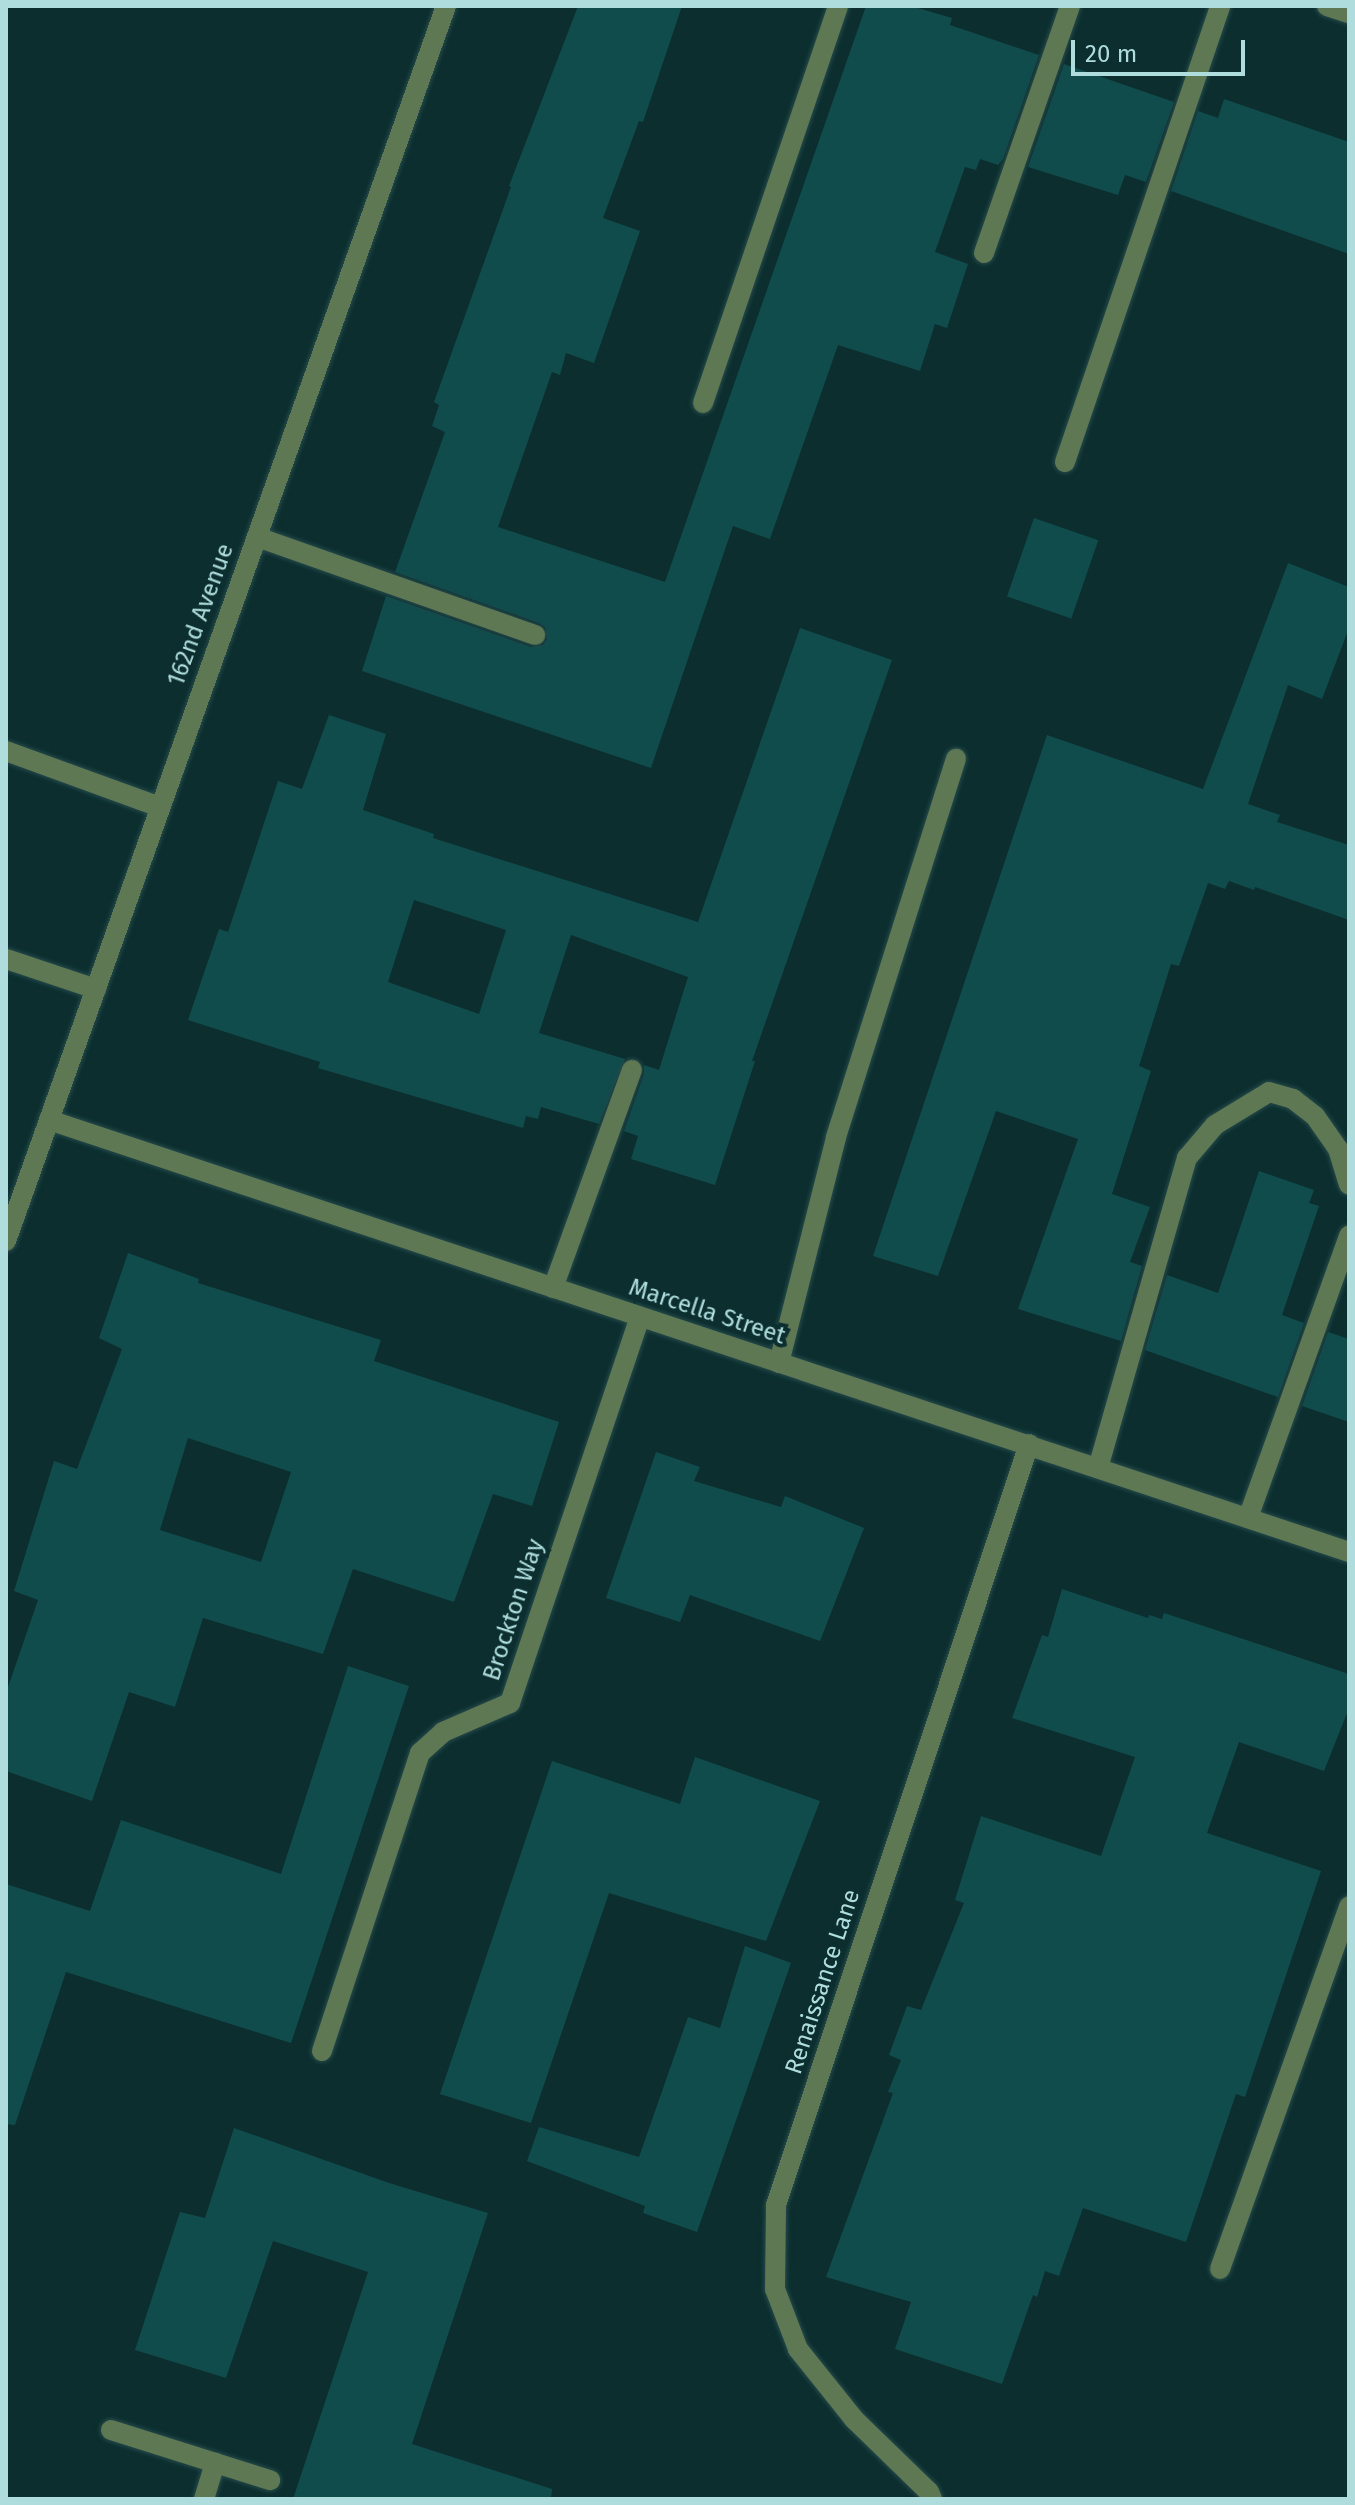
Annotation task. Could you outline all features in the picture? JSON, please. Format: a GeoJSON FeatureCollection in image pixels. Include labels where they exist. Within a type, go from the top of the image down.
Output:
{"type":"FeatureCollection","features":[{"type":"Feature","properties":{"kind":"street","name":"162nd Avenue"},"geometry":{"type":"LineString","coordinates":[[6,1241],[446,6]]}},
{"type":"Feature","properties":{"kind":"street"},"geometry":{"type":"LineString","coordinates":[[703,403],[838,6]]}},
{"type":"Feature","properties":{"kind":"street"},"geometry":{"type":"LineString","coordinates":[[984,253],[1070,6]]}},
{"type":"Feature","properties":{"kind":"street"},"geometry":{"type":"LineString","coordinates":[[1065,462],[1220,6]]}},
{"type":"Feature","properties":{"kind":"street"},"geometry":{"type":"LineString","coordinates":[[1327,6],[1349,13]]}},
{"type":"Feature","properties":{"kind":"street"},"geometry":{"type":"LineString","coordinates":[[257,537],[535,635]]}},
{"type":"Feature","properties":{"kind":"street"},"geometry":{"type":"LineString","coordinates":[[6,751],[160,807]]}},
{"type":"Feature","properties":{"kind":"street"},"geometry":{"type":"LineString","coordinates":[[779,1363],[836,1137],[956,759]]}},
{"type":"Feature","properties":{"kind":"street"},"geometry":{"type":"LineString","coordinates":[[6,959],[96,989]]}},
{"type":"Feature","properties":{"kind":"street"},"geometry":{"type":"LineString","coordinates":[[553,1288],[632,1070]]}},
{"type":"Feature","properties":{"kind":"street"},"geometry":{"type":"LineString","coordinates":[[1098,1468],[1187,1158],[1215,1125],[1269,1092],[1293,1099],[1315,1116],[1338,1149],[1349,1184]]}},
{"type":"Feature","properties":{"kind":"street","name":"Marcella Street"},"geometry":{"type":"LineString","coordinates":[[49,1120],[1349,1552]]}},
{"type":"Feature","properties":{"kind":"street"},"geometry":{"type":"LineString","coordinates":[[1248,1518],[1349,1236]]}},
{"type":"Feature","properties":{"kind":"street","name":"Brockton Way"},"geometry":{"type":"LineString","coordinates":[[322,2051],[420,1753],[443,1732],[510,1703],[640,1317]]}},
{"type":"Feature","properties":{"kind":"street","name":"Renaissance Lane"},"geometry":{"type":"LineString","coordinates":[[932,2499],[929,2492],[854,2419],[798,2349],[775,2289],[776,2205],[1029,1444]]}},
{"type":"Feature","properties":{"kind":"street"},"geometry":{"type":"LineString","coordinates":[[1220,2269],[1349,1906]]}},
{"type":"Feature","properties":{"kind":"street"},"geometry":{"type":"LineString","coordinates":[[111,2430],[270,2480]]}},
{"type":"Feature","properties":{"kind":"street"},"geometry":{"type":"LineString","coordinates":[[204,2499],[215,2463]]}},
{"type":"Feature","properties":{"kind":"building"},"geometry":{"type":"Polygon","coordinates":[[[578,6],[682,6],[643,122],[639,121],[603,218],[640,231],[594,363],[566,353],[560,375],[552,372],[498,527],[665,582],[866,6],[911,6],[952,18],[950,25],[1039,55],[1003,159],[998,165],[980,159],[976,170],[965,167],[935,252],[968,264],[947,328],[935,324],[920,371],[838,345],[770,539],[733,526],[651,768],[362,671],[386,596],[531,647],[543,645],[547,639],[545,627],[539,623],[395,572],[445,432],[432,426],[439,405],[434,402],[509,186],[578,6]]]}},
{"type":"Feature","properties":{"kind":"building"},"geometry":{"type":"Polygon","coordinates":[[[1064,64],[1174,102],[1146,182],[1125,175],[1118,195],[1028,167],[1064,64]]]}},
{"type":"Feature","properties":{"kind":"building"},"geometry":{"type":"Polygon","coordinates":[[[1224,99],[1349,142],[1349,254],[1171,191],[1198,111],[1218,118],[1224,99]]]}},
{"type":"Feature","properties":{"kind":"building"},"geometry":{"type":"Polygon","coordinates":[[[1034,518],[1098,540],[1071,619],[1007,596],[1034,518]]]}},
{"type":"Feature","properties":{"kind":"building"},"geometry":{"type":"Polygon","coordinates":[[[1288,563],[1349,587],[1349,628],[1322,699],[1288,685],[1248,804],[1280,815],[1277,822],[1349,845],[1349,920],[1255,887],[1254,890],[1229,881],[1225,889],[1208,883],[1179,966],[1171,964],[1139,1066],[1151,1071],[1112,1194],[1150,1207],[1130,1262],[1142,1266],[1121,1341],[1018,1309],[1078,1139],[996,1111],[938,1276],[873,1256],[1047,735],[1203,789],[1288,563]]]}},
{"type":"Feature","properties":{"kind":"building"},"geometry":{"type":"Polygon","coordinates":[[[800,628],[892,660],[752,1061],[755,1061],[715,1185],[631,1159],[638,1136],[624,1131],[644,1074],[644,1065],[659,1070],[688,977],[571,935],[539,1033],[625,1059],[599,1124],[541,1107],[538,1119],[526,1116],[523,1128],[318,1068],[320,1062],[188,1020],[219,929],[228,932],[278,781],[302,789],[329,715],[386,734],[363,810],[434,834],[433,838],[698,922],[800,628]],[[414,900],[388,982],[479,1014],[506,930],[414,900]]]}},
{"type":"Feature","properties":{"kind":"building"},"geometry":{"type":"Polygon","coordinates":[[[1259,1171],[1314,1190],[1309,1203],[1319,1206],[1282,1315],[1304,1323],[1278,1397],[1145,1350],[1167,1275],[1218,1293],[1259,1171]]]}},
{"type":"Feature","properties":{"kind":"building"},"geometry":{"type":"Polygon","coordinates":[[[128,1253],[199,1279],[198,1283],[381,1340],[374,1361],[559,1422],[532,1506],[493,1494],[454,1602],[353,1569],[323,1654],[203,1618],[175,1707],[129,1692],[92,1801],[6,1771],[6,1693],[38,1600],[14,1591],[54,1461],[77,1469],[122,1349],[99,1338],[128,1253]],[[188,1438],[160,1530],[261,1562],[291,1472],[188,1438]]]}},
{"type":"Feature","properties":{"kind":"building"},"geometry":{"type":"Polygon","coordinates":[[[1328,1332],[1349,1339],[1349,1422],[1302,1406],[1328,1332]]]}},
{"type":"Feature","properties":{"kind":"building"},"geometry":{"type":"Polygon","coordinates":[[[656,1452],[700,1467],[694,1481],[781,1507],[785,1496],[864,1528],[820,1641],[690,1595],[680,1622],[606,1598],[656,1452]]]}},
{"type":"Feature","properties":{"kind":"building"},"geometry":{"type":"Polygon","coordinates":[[[1062,1589],[1148,1618],[1149,1615],[1162,1619],[1164,1613],[1349,1674],[1349,1708],[1324,1771],[1239,1742],[1207,1833],[1321,1871],[1245,2097],[1236,2094],[1186,2242],[1083,2208],[1059,2276],[1045,2271],[1037,2297],[1033,2295],[1002,2384],[895,2349],[911,2302],[826,2277],[893,2093],[888,2092],[901,2060],[889,2055],[907,2006],[921,2010],[964,1903],[955,1900],[981,1816],[1101,1856],[1135,1757],[1012,1718],[1042,1635],[1048,1637],[1062,1589]]]}},
{"type":"Feature","properties":{"kind":"building"},"geometry":{"type":"Polygon","coordinates":[[[348,1666],[409,1686],[291,2043],[66,1972],[15,2125],[6,2124],[6,1884],[90,1911],[121,1820],[281,1874],[348,1666]]]}},
{"type":"Feature","properties":{"kind":"building"},"geometry":{"type":"Polygon","coordinates":[[[695,1757],[820,1801],[766,1941],[609,1893],[531,2123],[440,2094],[552,1761],[680,1804],[695,1757]]]}},
{"type":"Feature","properties":{"kind":"building"},"geometry":{"type":"Polygon","coordinates":[[[745,1946],[791,1963],[697,2232],[643,2213],[645,2206],[527,2161],[539,2127],[639,2157],[688,2017],[720,2028],[745,1946]]]}},
{"type":"Feature","properties":{"kind":"building"},"geometry":{"type":"Polygon","coordinates":[[[234,2128],[389,2183],[488,2213],[412,2444],[552,2489],[551,2499],[293,2499],[368,2272],[273,2241],[226,2378],[135,2350],[180,2212],[205,2218],[234,2128]]]}}]}
